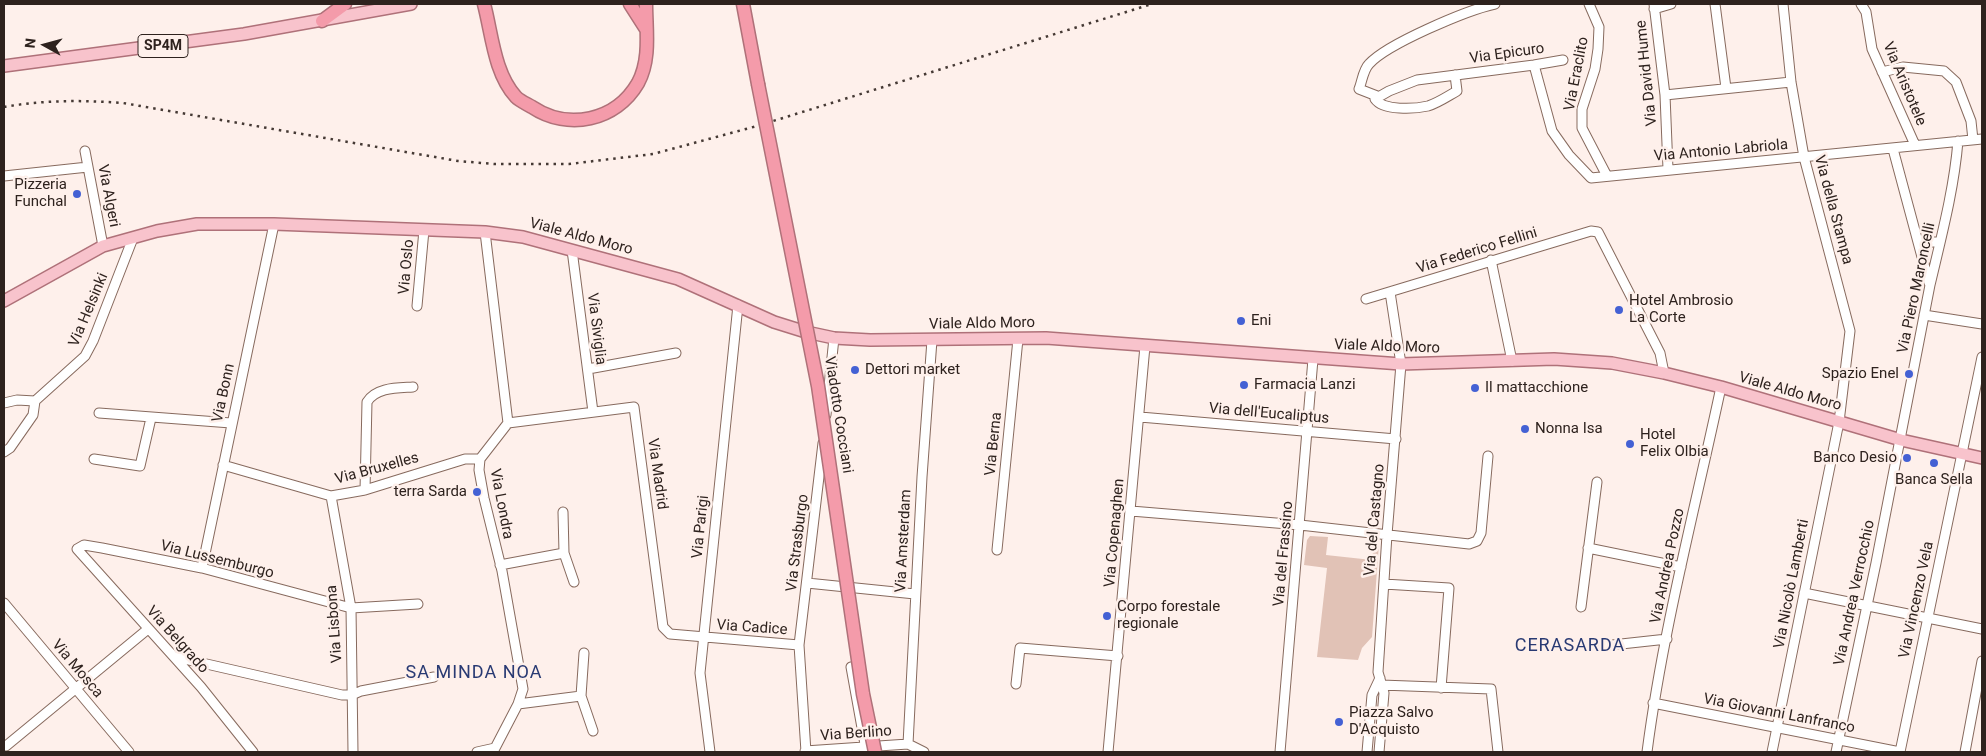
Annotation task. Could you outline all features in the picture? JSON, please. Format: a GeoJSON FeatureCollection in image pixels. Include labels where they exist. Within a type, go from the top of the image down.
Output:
{"type":"FeatureCollection","features":[{"type":"Feature","properties":{"kind":"highway"},"geometry":{"type":"LineString","coordinates":[[322,21],[345,4]]}},
{"type":"Feature","properties":{"kind":"highway"},"geometry":{"type":"LineString","coordinates":[[630,4],[647,30]]}},
{"type":"Feature","properties":{"kind":"highway"},"geometry":{"type":"LineString","coordinates":[[485,8],[502,75],[517,97],[541,113],[570,121],[593,119],[618,106],[638,82],[646,56],[646,4]]}},
{"type":"Feature","properties":{"kind":"highway","name":"Viadotto Cocciani"},"geometry":{"type":"LineString","coordinates":[[743,4],[818,386],[863,694],[869,750]]}},
{"type":"Feature","properties":{"kind":"main road","name":"SP4M"},"geometry":{"type":"LineString","coordinates":[[4,66],[155,47],[322,21],[412,4]]}},
{"type":"Feature","properties":{"kind":"main road","name":"Viale Aldo Moro"},"geometry":{"type":"LineString","coordinates":[[4,301],[103,246],[158,231],[197,224],[274,224],[484,232],[523,237],[678,279],[774,322],[834,338],[932,340],[1046,338],[1402,364],[1554,359],[1612,363],[1664,373],[1901,440],[1982,458]]}},
{"type":"Feature","properties":{"kind":"street","name":"Via Epicuro"},"geometry":{"type":"LineString","coordinates":[[1495,4],[1476,8],[1386,50],[1367,65],[1359,89],[1377,96],[1417,80],[1563,60]]}},
{"type":"Feature","properties":{"kind":"street","name":"Via Eraclito"},"geometry":{"type":"LineString","coordinates":[[1589,4],[1599,27],[1598,49],[1595,69],[1582,109],[1582,128],[1607,176]]}},
{"type":"Feature","properties":{"kind":"street"},"geometry":{"type":"LineString","coordinates":[[1654,6],[1671,4]]}},
{"type":"Feature","properties":{"kind":"street"},"geometry":{"type":"LineString","coordinates":[[1715,4],[1726,88]]}},
{"type":"Feature","properties":{"kind":"street","name":"Via della Stampa"},"geometry":{"type":"LineString","coordinates":[[1783,4],[1791,82],[1804,157],[1850,331],[1839,422]]}},
{"type":"Feature","properties":{"kind":"street","name":"Via Aristotele"},"geometry":{"type":"LineString","coordinates":[[1861,4],[1866,12],[1872,49],[1901,110],[1915,145]]}},
{"type":"Feature","properties":{"kind":"street","name":"Via David Hume"},"geometry":{"type":"LineString","coordinates":[[1654,6],[1665,95],[1668,169]]}},
{"type":"Feature","properties":{"kind":"street","name":"Via Antonio Labriola"},"geometry":{"type":"LineString","coordinates":[[1534,65],[1552,131],[1569,155],[1591,178],[1978,140]]}},
{"type":"Feature","properties":{"kind":"street"},"geometry":{"type":"LineString","coordinates":[[1882,72],[1904,66],[1944,70],[1956,82],[1978,140]]}},
{"type":"Feature","properties":{"kind":"street","name":"Via Epicuro"},"geometry":{"type":"LineString","coordinates":[[1377,96],[1375,99],[1377,102],[1392,107],[1408,109],[1430,105],[1457,91],[1455,75]]}},
{"type":"Feature","properties":{"kind":"street"},"geometry":{"type":"LineString","coordinates":[[1665,95],[1791,82]]}},
{"type":"Feature","properties":{"kind":"street","name":"Via Piero Maroncelli"},"geometry":{"type":"LineString","coordinates":[[1901,440],[1924,315],[1953,176],[1958,141]]}},
{"type":"Feature","properties":{"kind":"street"},"geometry":{"type":"LineString","coordinates":[[1893,148],[1930,285]]}},
{"type":"Feature","properties":{"kind":"street","name":"Via Algeri"},"geometry":{"type":"LineString","coordinates":[[85,151],[103,246]]}},
{"type":"Feature","properties":{"kind":"street"},"geometry":{"type":"LineString","coordinates":[[4,176],[88,167]]}},
{"type":"Feature","properties":{"kind":"street","name":"Via Bonn"},"geometry":{"type":"LineString","coordinates":[[202,568],[274,224]]}},
{"type":"Feature","properties":{"kind":"street","name":"Via Oslo"},"geometry":{"type":"LineString","coordinates":[[417,306],[424,230]]}},
{"type":"Feature","properties":{"kind":"street","name":"Via Federico Fellini"},"geometry":{"type":"LineString","coordinates":[[1366,300],[1491,260],[1591,231],[1598,232],[1660,353],[1664,373]]}},
{"type":"Feature","properties":{"kind":"street"},"geometry":{"type":"LineString","coordinates":[[484,232],[508,423]]}},
{"type":"Feature","properties":{"kind":"street","name":"Via Helsinki"},"geometry":{"type":"LineString","coordinates":[[4,452],[10,448],[33,415],[35,401],[85,356],[93,341],[133,238]]}},
{"type":"Feature","properties":{"kind":"street"},"geometry":{"type":"LineString","coordinates":[[1919,246],[1939,246]]}},
{"type":"Feature","properties":{"kind":"street","name":"Via Siviglia"},"geometry":{"type":"LineString","coordinates":[[572,250],[593,412]]}},
{"type":"Feature","properties":{"kind":"street"},"geometry":{"type":"LineString","coordinates":[[1491,260],[1512,361]]}},
{"type":"Feature","properties":{"kind":"street","name":"Via del Castagno"},"geometry":{"type":"LineString","coordinates":[[1379,752],[1384,693],[1378,672],[1387,535],[1402,364],[1390,292]]}},
{"type":"Feature","properties":{"kind":"street","name":"Via Parigi"},"geometry":{"type":"LineString","coordinates":[[710,752],[700,674],[738,305]]}},
{"type":"Feature","properties":{"kind":"street"},"geometry":{"type":"LineString","coordinates":[[1924,315],[1982,324]]}},
{"type":"Feature","properties":{"kind":"street","name":"Via Strasburgo"},"geometry":{"type":"LineString","coordinates":[[806,752],[799,646],[834,338]]}},
{"type":"Feature","properties":{"kind":"street","name":"Via Berna"},"geometry":{"type":"LineString","coordinates":[[997,550],[1018,339]]}},
{"type":"Feature","properties":{"kind":"street","name":"Via Amsterdam"},"geometry":{"type":"LineString","coordinates":[[908,744],[915,594],[932,340]]}},
{"type":"Feature","properties":{"kind":"street","name":"Via Copenaghen"},"geometry":{"type":"LineString","coordinates":[[1108,752],[1145,346]]}},
{"type":"Feature","properties":{"kind":"street"},"geometry":{"type":"LineString","coordinates":[[588,369],[676,353]]}},
{"type":"Feature","properties":{"kind":"street","name":"Via Vincenzo Vela"},"geometry":{"type":"LineString","coordinates":[[1900,752],[1982,357]]}},
{"type":"Feature","properties":{"kind":"street","name":"Via del Frassino"},"geometry":{"type":"LineString","coordinates":[[1280,752],[1313,359]]}},
{"type":"Feature","properties":{"kind":"street"},"geometry":{"type":"LineString","coordinates":[[364,490],[367,402],[371,396],[380,392],[395,388],[413,387]]}},
{"type":"Feature","properties":{"kind":"street","name":"Via Andrea Pozzo"},"geometry":{"type":"LineString","coordinates":[[1647,752],[1654,703],[1681,567],[1721,388]]}},
{"type":"Feature","properties":{"kind":"street"},"geometry":{"type":"LineString","coordinates":[[4,403],[18,400],[35,401]]}},
{"type":"Feature","properties":{"kind":"street","name":"Via Madrid"},"geometry":{"type":"LineString","coordinates":[[508,423],[634,408],[664,627],[670,634],[703,638]]}},
{"type":"Feature","properties":{"kind":"street"},"geometry":{"type":"LineString","coordinates":[[99,413],[231,423]]}},
{"type":"Feature","properties":{"kind":"street","name":"Via dell'Eucaliptus"},"geometry":{"type":"LineString","coordinates":[[1140,417],[1396,439]]}},
{"type":"Feature","properties":{"kind":"street"},"geometry":{"type":"LineString","coordinates":[[94,459],[140,466],[151,418]]}},
{"type":"Feature","properties":{"kind":"street","name":"Via Nicolò Lamberti"},"geometry":{"type":"LineString","coordinates":[[1772,752],[1839,422]]}},
{"type":"Feature","properties":{"kind":"street","name":"Via Londra"},"geometry":{"type":"LineString","coordinates":[[494,750],[518,704],[523,689],[500,565],[479,470],[480,459],[508,423]]}},
{"type":"Feature","properties":{"kind":"street","name":"Via Andrea Verrocchio"},"geometry":{"type":"LineString","coordinates":[[1836,752],[1901,440]]}},
{"type":"Feature","properties":{"kind":"street"},"geometry":{"type":"LineString","coordinates":[[1131,511],[1300,525],[1469,544],[1477,541],[1481,534],[1488,456]]}},
{"type":"Feature","properties":{"kind":"street","name":"Via Bruxelles"},"geometry":{"type":"LineString","coordinates":[[223,466],[331,496],[364,490],[465,459],[480,459]]}},
{"type":"Feature","properties":{"kind":"street"},"geometry":{"type":"LineString","coordinates":[[1581,607],[1597,482]]}},
{"type":"Feature","properties":{"kind":"street","name":"Via Lisbona"},"geometry":{"type":"LineString","coordinates":[[331,496],[351,608],[353,752]]}},
{"type":"Feature","properties":{"kind":"street"},"geometry":{"type":"LineString","coordinates":[[563,512],[564,553],[574,582]]}},
{"type":"Feature","properties":{"kind":"street","name":"Via Lussemburgo"},"geometry":{"type":"LineString","coordinates":[[77,549],[84,545],[202,568],[351,608],[418,604]]}},
{"type":"Feature","properties":{"kind":"street"},"geometry":{"type":"LineString","coordinates":[[1588,548],[1681,567]]}},
{"type":"Feature","properties":{"kind":"street","name":"Via Belgrado"},"geometry":{"type":"LineString","coordinates":[[77,549],[175,658],[253,752]]}},
{"type":"Feature","properties":{"kind":"street"},"geometry":{"type":"LineString","coordinates":[[500,565],[564,553]]}},
{"type":"Feature","properties":{"kind":"street"},"geometry":{"type":"LineString","coordinates":[[807,583],[915,594]]}},
{"type":"Feature","properties":{"kind":"street"},"geometry":{"type":"LineString","coordinates":[[1384,584],[1449,588],[1441,688]]}},
{"type":"Feature","properties":{"kind":"street"},"geometry":{"type":"LineString","coordinates":[[1804,593],[1982,629]]}},
{"type":"Feature","properties":{"kind":"street","name":"Via Mosca"},"geometry":{"type":"LineString","coordinates":[[4,604],[129,752]]}},
{"type":"Feature","properties":{"kind":"street"},"geometry":{"type":"LineString","coordinates":[[6,746],[148,629]]}},
{"type":"Feature","properties":{"kind":"street","name":"Via Cadice"},"geometry":{"type":"LineString","coordinates":[[703,638],[799,646]]}},
{"type":"Feature","properties":{"kind":"street"},"geometry":{"type":"LineString","coordinates":[[1602,646],[1667,639]]}},
{"type":"Feature","properties":{"kind":"street"},"geometry":{"type":"LineString","coordinates":[[1016,684],[1020,648],[1118,656]]}},
{"type":"Feature","properties":{"kind":"street"},"geometry":{"type":"LineString","coordinates":[[584,653],[581,696],[593,731]]}},
{"type":"Feature","properties":{"kind":"street"},"geometry":{"type":"LineString","coordinates":[[175,658],[342,695],[352,695],[361,691],[434,678]]}},
{"type":"Feature","properties":{"kind":"street"},"geometry":{"type":"LineString","coordinates":[[1965,752],[1982,661]]}},
{"type":"Feature","properties":{"kind":"street"},"geometry":{"type":"LineString","coordinates":[[851,667],[869,750]]}},
{"type":"Feature","properties":{"kind":"street"},"geometry":{"type":"LineString","coordinates":[[1380,681],[1441,688],[1491,689],[1498,752]]}},
{"type":"Feature","properties":{"kind":"street","name":"Via del Castagno"},"geometry":{"type":"LineString","coordinates":[[1367,752],[1372,695],[1380,681]]}},
{"type":"Feature","properties":{"kind":"street"},"geometry":{"type":"LineString","coordinates":[[518,704],[581,696]]}},
{"type":"Feature","properties":{"kind":"street","name":"Via Giovanni Lanfranco"},"geometry":{"type":"LineString","coordinates":[[1654,703],[1900,752]]}},
{"type":"Feature","properties":{"kind":"street"},"geometry":{"type":"LineString","coordinates":[[908,744],[924,752]]}},
{"type":"Feature","properties":{"kind":"street","name":"Via Berlino"},"geometry":{"type":"LineString","coordinates":[[806,752],[869,750],[908,744]]}},
{"type":"Feature","properties":{"kind":"street"},"geometry":{"type":"LineString","coordinates":[[477,752],[494,750]]}},
{"type":"Feature","properties":{"kind":"shaded area"},"geometry":{"type":"Polygon","coordinates":[[[1310,536],[1328,537],[1326,555],[1372,560],[1374,541],[1379,544],[1372,637],[1362,648],[1358,660],[1317,657],[1327,568],[1304,565],[1307,540],[1310,536]]]}},
{"type":"Feature","properties":{"kind":"railway"},"geometry":{"type":"LineString","coordinates":[[4,107],[63,101],[123,103],[458,161],[494,164],[569,164],[653,154],[757,126],[1152,4]]}},
{"type":"Feature","properties":{"kind":"place","name":"Pizzeria Funchal"},"geometry":{"type":"Point","coordinates":[77,194]}},
{"type":"Feature","properties":{"kind":"place","name":"Hotel Ambrosio La Corte"},"geometry":{"type":"Point","coordinates":[1619,310]}},
{"type":"Feature","properties":{"kind":"place","name":"Eni"},"geometry":{"type":"Point","coordinates":[1241,321]}},
{"type":"Feature","properties":{"kind":"place","name":"Dettori market"},"geometry":{"type":"Point","coordinates":[855,370]}},
{"type":"Feature","properties":{"kind":"place","name":"Spazio Enel"},"geometry":{"type":"Point","coordinates":[1909,374]}},
{"type":"Feature","properties":{"kind":"place","name":"Farmacia Lanzi"},"geometry":{"type":"Point","coordinates":[1244,385]}},
{"type":"Feature","properties":{"kind":"place","name":"Il mattacchione"},"geometry":{"type":"Point","coordinates":[1475,388]}},
{"type":"Feature","properties":{"kind":"place","name":"Nonna Isa"},"geometry":{"type":"Point","coordinates":[1525,429]}},
{"type":"Feature","properties":{"kind":"place","name":"Hotel Felix Olbia"},"geometry":{"type":"Point","coordinates":[1630,444]}},
{"type":"Feature","properties":{"kind":"place","name":"Banco Desio"},"geometry":{"type":"Point","coordinates":[1907,458]}},
{"type":"Feature","properties":{"kind":"place","name":"Banca Sella"},"geometry":{"type":"Point","coordinates":[1934,463]}},
{"type":"Feature","properties":{"kind":"place","name":"terra Sarda"},"geometry":{"type":"Point","coordinates":[477,492]}},
{"type":"Feature","properties":{"kind":"place","name":"Corpo forestale regionale"},"geometry":{"type":"Point","coordinates":[1107,616]}},
{"type":"Feature","properties":{"kind":"place","name":"Piazza Salvo D'Acquisto"},"geometry":{"type":"Point","coordinates":[1339,722]}},
{"type":"Feature","properties":{"kind":"district","name":"CERASARDA"},"geometry":{"type":"Point","coordinates":[1570,646]}},
{"type":"Feature","properties":{"kind":"district","name":"SA MINDA NOA"},"geometry":{"type":"Point","coordinates":[474,673]}}]}
